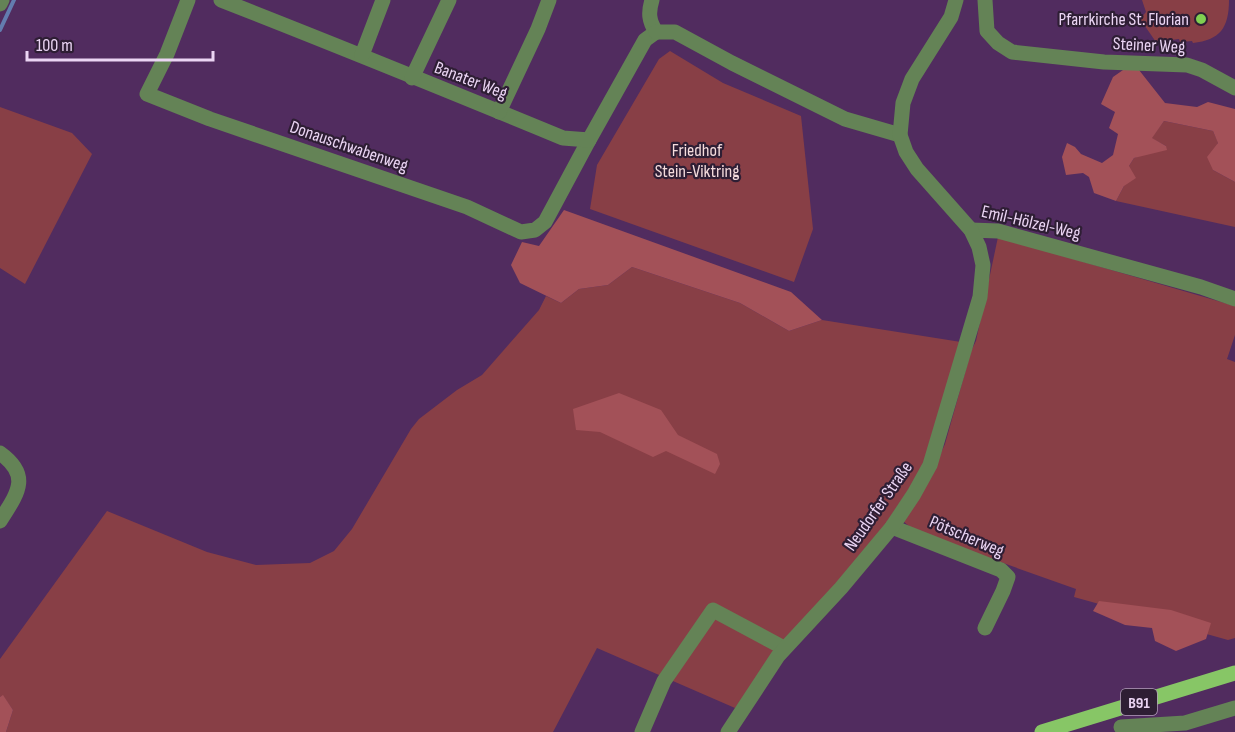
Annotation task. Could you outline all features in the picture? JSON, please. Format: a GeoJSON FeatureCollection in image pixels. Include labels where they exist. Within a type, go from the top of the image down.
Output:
{"type":"FeatureCollection","features":[{"type":"Feature","properties":{"kind":"main road","name":"B91"},"geometry":{"type":"LineString","coordinates":[[1042,732],[1235,673]]}},
{"type":"Feature","properties":{"kind":"street","name":"Donauschwabenweg"},"geometry":{"type":"LineString","coordinates":[[188,0],[167,54],[147,94],[210,119],[467,207],[521,232],[535,230],[545,222],[589,140]]}},
{"type":"Feature","properties":{"kind":"street","name":"Banater Weg"},"geometry":{"type":"LineString","coordinates":[[221,0],[563,138],[589,140]]}},
{"type":"Feature","properties":{"kind":"street"},"geometry":{"type":"LineString","coordinates":[[362,55],[383,0]]}},
{"type":"Feature","properties":{"kind":"street"},"geometry":{"type":"LineString","coordinates":[[412,78],[449,0]]}},
{"type":"Feature","properties":{"kind":"street"},"geometry":{"type":"LineString","coordinates":[[499,112],[549,0]]}},
{"type":"Feature","properties":{"kind":"street"},"geometry":{"type":"LineString","coordinates":[[652,0],[649,11],[656,32]]}},
{"type":"Feature","properties":{"kind":"street"},"geometry":{"type":"LineString","coordinates":[[589,140],[645,40],[656,32],[675,32],[845,119],[900,135],[903,103],[912,79],[951,17],[956,0]]}},
{"type":"Feature","properties":{"kind":"street","name":"Steiner Weg"},"geometry":{"type":"LineString","coordinates":[[985,0],[987,31],[998,43],[1012,52],[1104,62],[1187,65],[1202,70],[1235,88]]}},
{"type":"Feature","properties":{"kind":"street","name":"Emil-Hölzel-Weg"},"geometry":{"type":"LineString","coordinates":[[900,135],[906,152],[917,169],[971,230],[998,231],[1235,299]]}},
{"type":"Feature","properties":{"kind":"street","name":"Neudorfer Straße"},"geometry":{"type":"LineString","coordinates":[[728,732],[784,648],[842,588],[892,527],[930,465],[980,297],[984,265],[971,230]]}},
{"type":"Feature","properties":{"kind":"street"},"geometry":{"type":"LineString","coordinates":[[0,453],[11,460],[18,471],[19,482],[18,494],[0,521]]}},
{"type":"Feature","properties":{"kind":"street","name":"Pötscherweg"},"geometry":{"type":"LineString","coordinates":[[892,527],[1001,570],[1008,577],[1004,591],[985,628]]}},
{"type":"Feature","properties":{"kind":"street"},"geometry":{"type":"LineString","coordinates":[[642,732],[664,681],[714,610],[784,648]]}},
{"type":"Feature","properties":{"kind":"street"},"geometry":{"type":"LineString","coordinates":[[1121,727],[1185,723],[1235,708]]}},
{"type":"Feature","properties":{"kind":"green space"},"geometry":{"type":"Polygon","coordinates":[[[1142,0],[1229,0],[1229,10],[1225,25],[1210,39],[1193,43],[1192,41],[1180,42],[1179,39],[1156,42],[1140,19],[1146,12],[1142,0]]]}},
{"type":"Feature","properties":{"kind":"green space","name":"Friedhof Stein-Viktring"},"geometry":{"type":"Polygon","coordinates":[[[670,51],[723,83],[801,116],[813,229],[794,282],[590,209],[597,165],[659,59],[670,51]]]}},
{"type":"Feature","properties":{"kind":"green space"},"geometry":{"type":"Polygon","coordinates":[[[0,107],[72,133],[92,154],[25,284],[0,268],[0,107]]]}},
{"type":"Feature","properties":{"kind":"green space"},"geometry":{"type":"Polygon","coordinates":[[[1164,121],[1213,131],[1218,142],[1213,170],[1235,182],[1235,227],[1116,201],[1134,158],[1166,146],[1151,138],[1164,121]]]}},
{"type":"Feature","properties":{"kind":"green space"},"geometry":{"type":"Polygon","coordinates":[[[998,237],[1235,306],[1235,335],[1227,359],[1235,362],[1235,638],[1228,640],[1074,597],[1076,589],[916,532],[903,521],[932,473],[945,444],[971,351],[976,341],[998,237]]]}},
{"type":"Feature","properties":{"kind":"green space"},"geometry":{"type":"Polygon","coordinates":[[[632,267],[740,303],[789,331],[822,320],[961,342],[926,464],[870,547],[735,708],[597,648],[553,732],[6,732],[13,710],[3,696],[0,697],[0,659],[107,511],[207,552],[256,565],[310,563],[334,551],[352,529],[419,419],[457,390],[482,375],[539,310],[546,296],[561,303],[579,289],[608,285],[632,267]]]}},
{"type":"Feature","properties":{"kind":"shaded area"},"geometry":{"type":"Polygon","coordinates":[[[1123,70],[1139,70],[1165,103],[1197,107],[1208,102],[1235,109],[1235,182],[1213,170],[1207,157],[1218,143],[1213,131],[1164,121],[1152,138],[1166,146],[1167,150],[1134,158],[1129,166],[1136,178],[1124,186],[1116,201],[1094,193],[1089,177],[1083,173],[1066,175],[1062,157],[1067,143],[1081,154],[1102,163],[1113,155],[1118,134],[1109,128],[1115,112],[1101,104],[1113,77],[1123,70]]]}},
{"type":"Feature","properties":{"kind":"shaded area"},"geometry":{"type":"Polygon","coordinates":[[[564,210],[791,292],[822,320],[789,331],[740,303],[632,267],[608,285],[579,289],[561,303],[520,283],[511,265],[522,242],[539,246],[564,210]]]}},
{"type":"Feature","properties":{"kind":"shaded area"},"geometry":{"type":"Polygon","coordinates":[[[619,393],[661,410],[678,435],[717,454],[720,464],[715,474],[666,451],[653,457],[600,432],[576,430],[573,409],[619,393]]]}},
{"type":"Feature","properties":{"kind":"shaded area"},"geometry":{"type":"Polygon","coordinates":[[[1099,601],[1171,610],[1211,623],[1206,639],[1176,651],[1155,641],[1152,628],[1125,625],[1093,611],[1099,601]]]}},
{"type":"Feature","properties":{"kind":"shaded area"},"geometry":{"type":"Polygon","coordinates":[[[3,695],[13,710],[6,732],[0,732],[0,697],[3,695]]]}},
{"type":"Feature","properties":{"kind":"waterway"},"geometry":{"type":"LineString","coordinates":[[0,30],[14,0]]}},
{"type":"Feature","properties":{"kind":"place","name":"Pfarrkirche St. Florian"},"geometry":{"type":"Point","coordinates":[1201,19]}}]}
